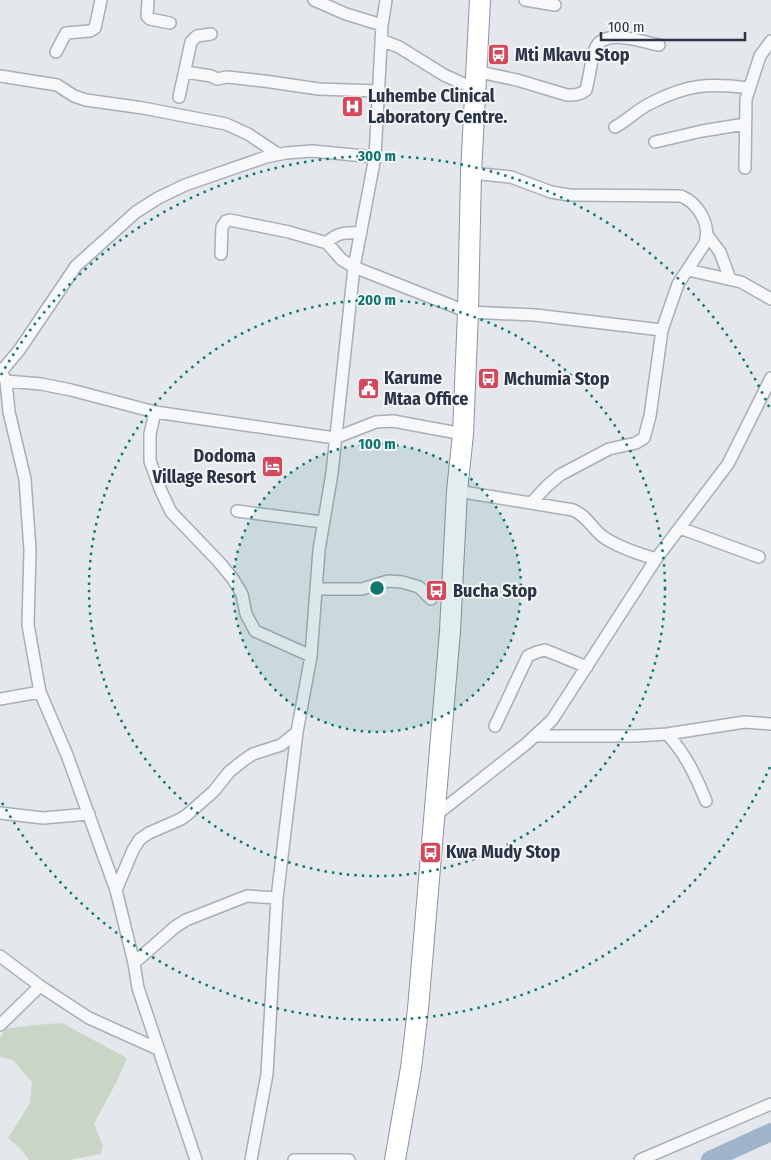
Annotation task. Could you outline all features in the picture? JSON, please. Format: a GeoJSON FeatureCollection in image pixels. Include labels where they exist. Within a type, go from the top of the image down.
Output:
{"type":"FeatureCollection","features":[{"type":"Feature","properties":{"kind":"highway"},"geometry":{"type":"LineString","coordinates":[[396,1160],[414,1048],[436,815],[450,631],[463,434],[471,172],[480,0]]}},
{"type":"Feature","properties":{"kind":"street"},"geometry":{"type":"LineString","coordinates":[[56,52],[66,33],[90,31],[95,28],[101,0]]}},
{"type":"Feature","properties":{"kind":"street"},"geometry":{"type":"LineString","coordinates":[[148,0],[146,16],[170,23]]}},
{"type":"Feature","properties":{"kind":"street"},"geometry":{"type":"LineString","coordinates":[[314,0],[346,14],[382,25]]}},
{"type":"Feature","properties":{"kind":"street"},"geometry":{"type":"LineString","coordinates":[[251,1160],[267,1074],[278,898],[297,732],[311,656],[322,522],[332,473],[354,267],[375,157],[382,25],[386,0]]}},
{"type":"Feature","properties":{"kind":"street"},"geometry":{"type":"LineString","coordinates":[[525,0],[555,5]]}},
{"type":"Feature","properties":{"kind":"street"},"geometry":{"type":"LineString","coordinates":[[179,97],[193,38],[211,34]]}},
{"type":"Feature","properties":{"kind":"street"},"geometry":{"type":"LineString","coordinates":[[381,40],[399,47],[444,75],[475,80],[517,80],[567,95],[581,94],[586,90],[595,47],[610,37],[659,45]]}},
{"type":"Feature","properties":{"kind":"street"},"geometry":{"type":"LineString","coordinates":[[745,168],[746,99],[760,56],[771,41]]}},
{"type":"Feature","properties":{"kind":"street"},"geometry":{"type":"LineString","coordinates":[[186,72],[211,76],[217,79],[227,77],[320,89],[378,91]]}},
{"type":"Feature","properties":{"kind":"street"},"geometry":{"type":"LineString","coordinates":[[0,76],[57,85],[74,96],[86,100],[143,108],[226,124],[248,134],[278,154]]}},
{"type":"Feature","properties":{"kind":"street"},"geometry":{"type":"LineString","coordinates":[[615,127],[650,103],[690,87],[706,85],[749,88]]}},
{"type":"Feature","properties":{"kind":"street"},"geometry":{"type":"LineString","coordinates":[[655,142],[702,131],[746,124]]}},
{"type":"Feature","properties":{"kind":"street"},"geometry":{"type":"LineString","coordinates":[[196,1160],[138,988],[134,963],[116,890],[89,814],[40,692],[28,625],[30,550],[27,494],[2,374],[76,266],[136,212],[158,198],[185,185],[278,154],[312,152],[375,157]]}},
{"type":"Feature","properties":{"kind":"street"},"geometry":{"type":"LineString","coordinates":[[471,172],[511,177],[551,192],[569,195],[681,196],[690,200],[706,224],[707,236],[705,243],[678,284],[662,330],[650,416],[644,438],[636,443],[609,449],[560,475],[532,502]]}},
{"type":"Feature","properties":{"kind":"street"},"geometry":{"type":"LineString","coordinates":[[221,254],[222,227],[230,220],[288,232],[327,243],[342,260],[354,267],[468,312],[545,316],[662,330]]}},
{"type":"Feature","properties":{"kind":"street"},"geometry":{"type":"LineString","coordinates":[[327,243],[332,238],[346,232],[360,233]]}},
{"type":"Feature","properties":{"kind":"street"},"geometry":{"type":"LineString","coordinates":[[707,236],[720,252],[730,279]]}},
{"type":"Feature","properties":{"kind":"street"},"geometry":{"type":"LineString","coordinates":[[688,270],[730,279],[749,286],[771,299]]}},
{"type":"Feature","properties":{"kind":"street"},"geometry":{"type":"LineString","coordinates":[[2,374],[155,412],[335,438],[376,422],[393,421],[463,434]]}},
{"type":"Feature","properties":{"kind":"street"},"geometry":{"type":"LineString","coordinates":[[436,815],[535,736],[552,720],[656,559],[728,464],[768,392],[771,378]]}},
{"type":"Feature","properties":{"kind":"street"},"geometry":{"type":"LineString","coordinates":[[155,412],[150,434],[150,461],[171,512],[233,579],[242,594],[246,614],[255,631],[311,656]]}},
{"type":"Feature","properties":{"kind":"street"},"geometry":{"type":"LineString","coordinates":[[458,491],[574,510],[582,514],[602,536],[632,552],[656,559]]}},
{"type":"Feature","properties":{"kind":"street"},"geometry":{"type":"LineString","coordinates":[[237,511],[322,522]]}},
{"type":"Feature","properties":{"kind":"street"},"geometry":{"type":"LineString","coordinates":[[680,528],[758,557]]}},
{"type":"Feature","properties":{"kind":"street"},"geometry":{"type":"LineString","coordinates":[[316,589],[362,589],[388,581],[402,582],[419,587],[432,599]]}},
{"type":"Feature","properties":{"kind":"street"},"geometry":{"type":"LineString","coordinates":[[495,726],[528,656],[545,650],[587,667]]}},
{"type":"Feature","properties":{"kind":"street"},"geometry":{"type":"LineString","coordinates":[[0,699],[40,692]]}},
{"type":"Feature","properties":{"kind":"street"},"geometry":{"type":"LineString","coordinates":[[535,736],[636,736],[666,734],[745,722],[771,724]]}},
{"type":"Feature","properties":{"kind":"street"},"geometry":{"type":"LineString","coordinates":[[116,890],[132,850],[140,839],[188,814],[244,760],[253,754],[281,745],[297,732]]}},
{"type":"Feature","properties":{"kind":"street"},"geometry":{"type":"LineString","coordinates":[[666,734],[684,756],[696,777],[706,801]]}},
{"type":"Feature","properties":{"kind":"street"},"geometry":{"type":"LineString","coordinates":[[0,813],[43,818],[89,814]]}},
{"type":"Feature","properties":{"kind":"street"},"geometry":{"type":"LineString","coordinates":[[134,963],[175,927],[194,916],[246,896],[278,898]]}},
{"type":"Feature","properties":{"kind":"street"},"geometry":{"type":"LineString","coordinates":[[0,956],[40,986],[89,1018],[158,1049]]}},
{"type":"Feature","properties":{"kind":"street"},"geometry":{"type":"LineString","coordinates":[[0,1025],[40,986]]}},
{"type":"Feature","properties":{"kind":"street"},"geometry":{"type":"LineString","coordinates":[[640,1160],[771,1104]]}},
{"type":"Feature","properties":{"kind":"street"},"geometry":{"type":"LineString","coordinates":[[294,1160],[349,1160]]}},
{"type":"Feature","properties":{"kind":"green space"},"geometry":{"type":"Polygon","coordinates":[[[62,1023],[127,1058],[94,1124],[103,1146],[101,1154],[68,1160],[29,1160],[20,1148],[8,1138],[30,1103],[32,1082],[13,1060],[0,1057],[0,1038],[5,1029],[62,1023]]]}},
{"type":"Feature","properties":{"kind":"waterway"},"geometry":{"type":"LineString","coordinates":[[710,1160],[771,1132]]}},
{"type":"Feature","properties":{"kind":"place","name":"Mti Mkavu Stop"},"geometry":{"type":"Point","coordinates":[499,55]}},
{"type":"Feature","properties":{"kind":"place","name":"Luhembe Clinical Laboratory Centre."},"geometry":{"type":"Point","coordinates":[352,106]}},
{"type":"Feature","properties":{"kind":"place","name":"Mchumia Stop"},"geometry":{"type":"Point","coordinates":[488,379]}},
{"type":"Feature","properties":{"kind":"place","name":"Karume Mtaa Office"},"geometry":{"type":"Point","coordinates":[368,388]}},
{"type":"Feature","properties":{"kind":"place","name":"Dodoma Village Resort"},"geometry":{"type":"Point","coordinates":[272,466]}},
{"type":"Feature","properties":{"kind":"place","name":"Bucha Stop"},"geometry":{"type":"Point","coordinates":[437,591]}},
{"type":"Feature","properties":{"kind":"place","name":"Kwa Mudy Stop"},"geometry":{"type":"Point","coordinates":[430,852]}}]}
